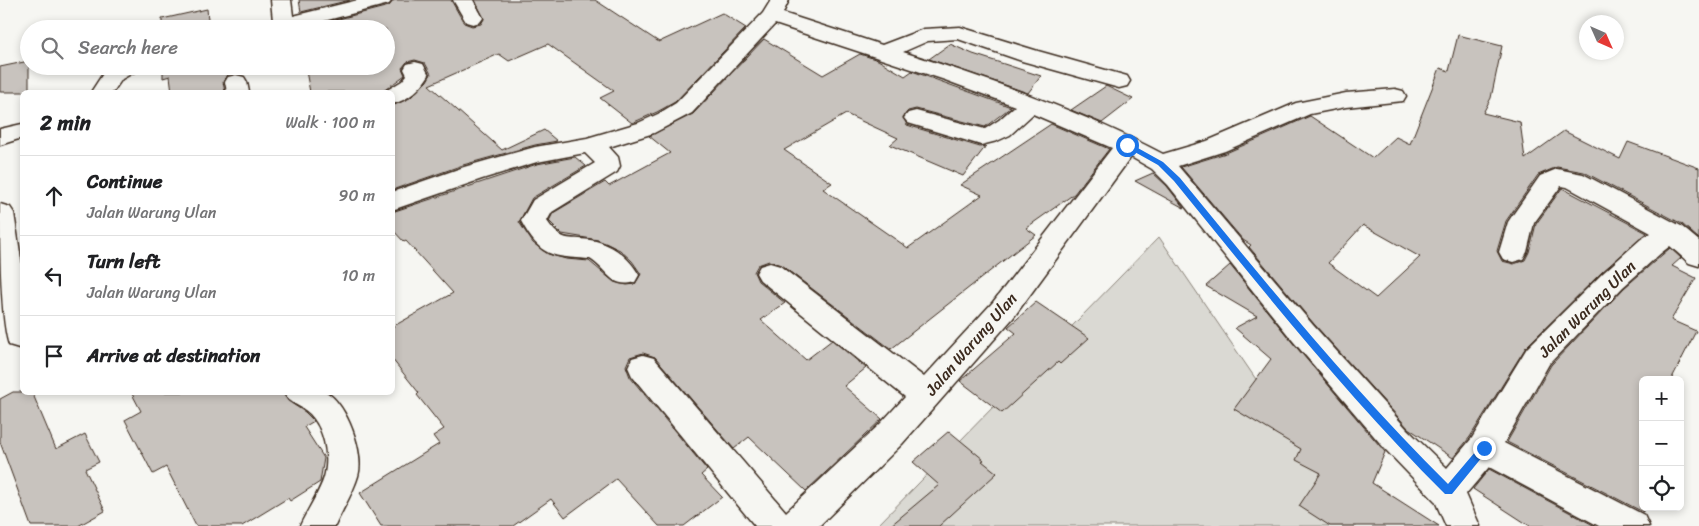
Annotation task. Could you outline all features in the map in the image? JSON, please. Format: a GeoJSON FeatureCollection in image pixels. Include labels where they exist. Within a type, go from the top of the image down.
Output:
{"type":"FeatureCollection","features":[{"type":"Feature","properties":{"kind":"street"},"geometry":{"type":"LineString","coordinates":[[276,20],[280,0]]}},
{"type":"Feature","properties":{"kind":"street"},"geometry":{"type":"LineString","coordinates":[[303,20],[382,0]]}},
{"type":"Feature","properties":{"kind":"street"},"geometry":{"type":"LineString","coordinates":[[463,0],[473,18]]}},
{"type":"Feature","properties":{"kind":"street"},"geometry":{"type":"LineString","coordinates":[[395,200],[472,173],[535,155],[590,144],[646,128],[684,108],[776,8],[882,53],[953,75],[1030,104],[1127,145],[1161,163],[1177,179],[1303,334],[1396,438],[1448,491],[1463,526]]}},
{"type":"Feature","properties":{"kind":"street"},"geometry":{"type":"LineString","coordinates":[[882,53],[924,35],[960,33],[1030,56],[1119,81]]}},
{"type":"Feature","properties":{"kind":"street"},"geometry":{"type":"LineString","coordinates":[[395,95],[410,86],[418,75],[415,69]]}},
{"type":"Feature","properties":{"kind":"street"},"geometry":{"type":"LineString","coordinates":[[103,90],[113,75]]}},
{"type":"Feature","properties":{"kind":"street"},"geometry":{"type":"LineString","coordinates":[[1161,163],[1216,146],[1304,108],[1346,100],[1395,96]]}},
{"type":"Feature","properties":{"kind":"street"},"geometry":{"type":"LineString","coordinates":[[916,118],[981,137],[991,136],[1003,129],[1030,104]]}},
{"type":"Feature","properties":{"kind":"street"},"geometry":{"type":"LineString","coordinates":[[0,137],[20,131]]}},
{"type":"Feature","properties":{"kind":"street"},"geometry":{"type":"LineString","coordinates":[[590,144],[606,156],[608,166],[542,206],[534,221],[542,236],[556,245],[574,250],[588,249],[601,253],[625,276]]}},
{"type":"Feature","properties":{"kind":"street","name":"Jalan Warung Ulan"},"geometry":{"type":"LineString","coordinates":[[795,526],[891,434],[1002,310],[1127,145]]}},
{"type":"Feature","properties":{"kind":"street"},"geometry":{"type":"LineString","coordinates":[[1513,252],[1521,222],[1549,182],[1557,177],[1574,180],[1672,233],[1699,256]]}},
{"type":"Feature","properties":{"kind":"street"},"geometry":{"type":"LineString","coordinates":[[1,213],[14,339]]}},
{"type":"Feature","properties":{"kind":"street","name":"Jalan Warung Ulan"},"geometry":{"type":"LineString","coordinates":[[1448,491],[1484,448],[1538,356],[1626,268],[1651,246],[1672,233]]}},
{"type":"Feature","properties":{"kind":"street"},"geometry":{"type":"LineString","coordinates":[[770,273],[926,396]]}},
{"type":"Feature","properties":{"kind":"street"},"geometry":{"type":"LineString","coordinates":[[643,367],[776,526]]}},
{"type":"Feature","properties":{"kind":"street"},"geometry":{"type":"LineString","coordinates":[[304,395],[321,405],[335,427],[342,449],[342,475],[317,526]]}},
{"type":"Feature","properties":{"kind":"street"},"geometry":{"type":"LineString","coordinates":[[1484,448],[1632,526]]}},
{"type":"Feature","properties":{"kind":"shaded area"},"geometry":{"type":"Polygon","coordinates":[[[1159,237],[1356,526],[877,526],[1159,237]]]}},
{"type":"Feature","properties":{"kind":"building"},"geometry":{"type":"Polygon","coordinates":[[[299,0],[350,0],[301,12],[299,0]]]}},
{"type":"Feature","properties":{"kind":"building"},"geometry":{"type":"Polygon","coordinates":[[[394,0],[451,0],[464,23],[472,26],[481,24],[484,19],[475,0],[595,0],[659,42],[722,13],[746,28],[675,102],[632,123],[600,98],[614,91],[548,44],[509,61],[499,54],[429,85],[502,150],[544,130],[557,141],[535,145],[463,165],[395,189],[395,105],[410,98],[427,81],[431,74],[425,63],[415,60],[407,62],[402,68],[405,75],[385,90],[310,90],[307,75],[395,75],[395,20],[335,20],[389,6],[394,0]]]}},
{"type":"Feature","properties":{"kind":"building"},"geometry":{"type":"Polygon","coordinates":[[[207,9],[208,20],[162,20],[207,9]]]}},
{"type":"Feature","properties":{"kind":"building"},"geometry":{"type":"Polygon","coordinates":[[[1458,35],[1502,46],[1491,98],[1483,113],[1520,122],[1525,159],[1564,131],[1620,159],[1628,142],[1699,168],[1699,239],[1682,224],[1584,172],[1557,167],[1538,175],[1506,221],[1497,251],[1502,261],[1514,264],[1525,260],[1536,224],[1562,188],[1647,233],[1602,272],[1526,347],[1470,437],[1453,458],[1408,428],[1314,324],[1249,247],[1251,245],[1243,240],[1181,167],[1226,153],[1310,116],[1373,158],[1396,137],[1410,144],[1440,68],[1449,71],[1458,35]],[[1363,225],[1328,263],[1376,298],[1420,257],[1363,225]]]}},
{"type":"Feature","properties":{"kind":"building"},"geometry":{"type":"Polygon","coordinates":[[[764,39],[823,75],[860,54],[878,60],[905,76],[912,71],[1011,107],[985,127],[916,109],[908,111],[903,117],[907,125],[980,147],[986,146],[963,176],[890,145],[898,138],[846,114],[784,150],[832,183],[823,189],[908,248],[982,195],[960,185],[1051,124],[1109,149],[1074,194],[1026,228],[1036,235],[891,349],[781,265],[769,261],[758,265],[754,272],[758,281],[785,303],[761,320],[806,360],[832,340],[866,368],[844,386],[882,419],[806,491],[749,437],[734,449],[655,357],[643,353],[630,357],[626,366],[630,377],[707,470],[701,475],[722,497],[684,526],[659,526],[616,479],[565,517],[551,499],[513,526],[381,526],[360,493],[439,444],[433,436],[444,429],[395,363],[395,325],[453,293],[406,241],[404,242],[395,232],[395,211],[537,164],[575,157],[586,166],[532,198],[519,222],[533,243],[548,254],[566,259],[589,261],[614,282],[627,285],[635,284],[641,274],[632,261],[620,250],[598,240],[562,234],[549,221],[553,213],[605,182],[609,186],[670,153],[649,136],[693,114],[764,39]]]}},
{"type":"Feature","properties":{"kind":"building"},"geometry":{"type":"Polygon","coordinates":[[[950,44],[973,54],[1041,76],[1028,93],[929,59],[950,44]]]}},
{"type":"Feature","properties":{"kind":"building"},"geometry":{"type":"Polygon","coordinates":[[[20,63],[20,75],[29,75],[29,90],[0,92],[0,67],[20,63]]]}},
{"type":"Feature","properties":{"kind":"building"},"geometry":{"type":"Polygon","coordinates":[[[163,75],[228,75],[223,82],[225,90],[172,90],[170,76],[163,78],[163,75]]]}},
{"type":"Feature","properties":{"kind":"building"},"geometry":{"type":"Polygon","coordinates":[[[1106,86],[1133,99],[1102,123],[1071,110],[1106,86]]]}},
{"type":"Feature","properties":{"kind":"building"},"geometry":{"type":"Polygon","coordinates":[[[1153,173],[1167,186],[1184,208],[1135,181],[1153,173]]]}},
{"type":"Feature","properties":{"kind":"building"},"geometry":{"type":"Polygon","coordinates":[[[1670,248],[1681,258],[1672,266],[1696,278],[1671,320],[1696,331],[1673,376],[1639,376],[1639,510],[1507,442],[1551,365],[1624,288],[1670,248]]]}},
{"type":"Feature","properties":{"kind":"building"},"geometry":{"type":"Polygon","coordinates":[[[1230,265],[1385,452],[1372,483],[1439,526],[1330,526],[1299,506],[1321,473],[1296,460],[1301,449],[1234,409],[1271,359],[1235,328],[1257,316],[1206,286],[1230,265]]]}},
{"type":"Feature","properties":{"kind":"building"},"geometry":{"type":"Polygon","coordinates":[[[1036,302],[1089,338],[1060,364],[1058,362],[1002,413],[960,381],[1016,333],[1008,327],[1036,302]]]}},
{"type":"Feature","properties":{"kind":"building"},"geometry":{"type":"Polygon","coordinates":[[[13,392],[20,392],[20,395],[33,395],[56,449],[85,434],[99,462],[85,469],[105,511],[78,526],[31,526],[0,442],[0,399],[13,392]]]}},
{"type":"Feature","properties":{"kind":"building"},"geometry":{"type":"Polygon","coordinates":[[[133,395],[284,395],[288,401],[305,412],[314,421],[304,427],[324,458],[320,482],[290,501],[288,498],[242,526],[196,526],[166,467],[153,474],[125,420],[141,411],[133,395]]]}},
{"type":"Feature","properties":{"kind":"building"},"geometry":{"type":"Polygon","coordinates":[[[949,431],[997,473],[939,526],[890,526],[939,485],[913,462],[949,431]]]}},
{"type":"Feature","properties":{"kind":"building"},"geometry":{"type":"Polygon","coordinates":[[[1489,469],[1595,526],[1530,526],[1473,489],[1489,469]]]}},
{"type":"Feature","properties":{"kind":"route"},"geometry":{"type":"LineString","coordinates":[[1127,145],[1161,163],[1177,179],[1303,334],[1396,438],[1448,491],[1484,448]]}}]}
